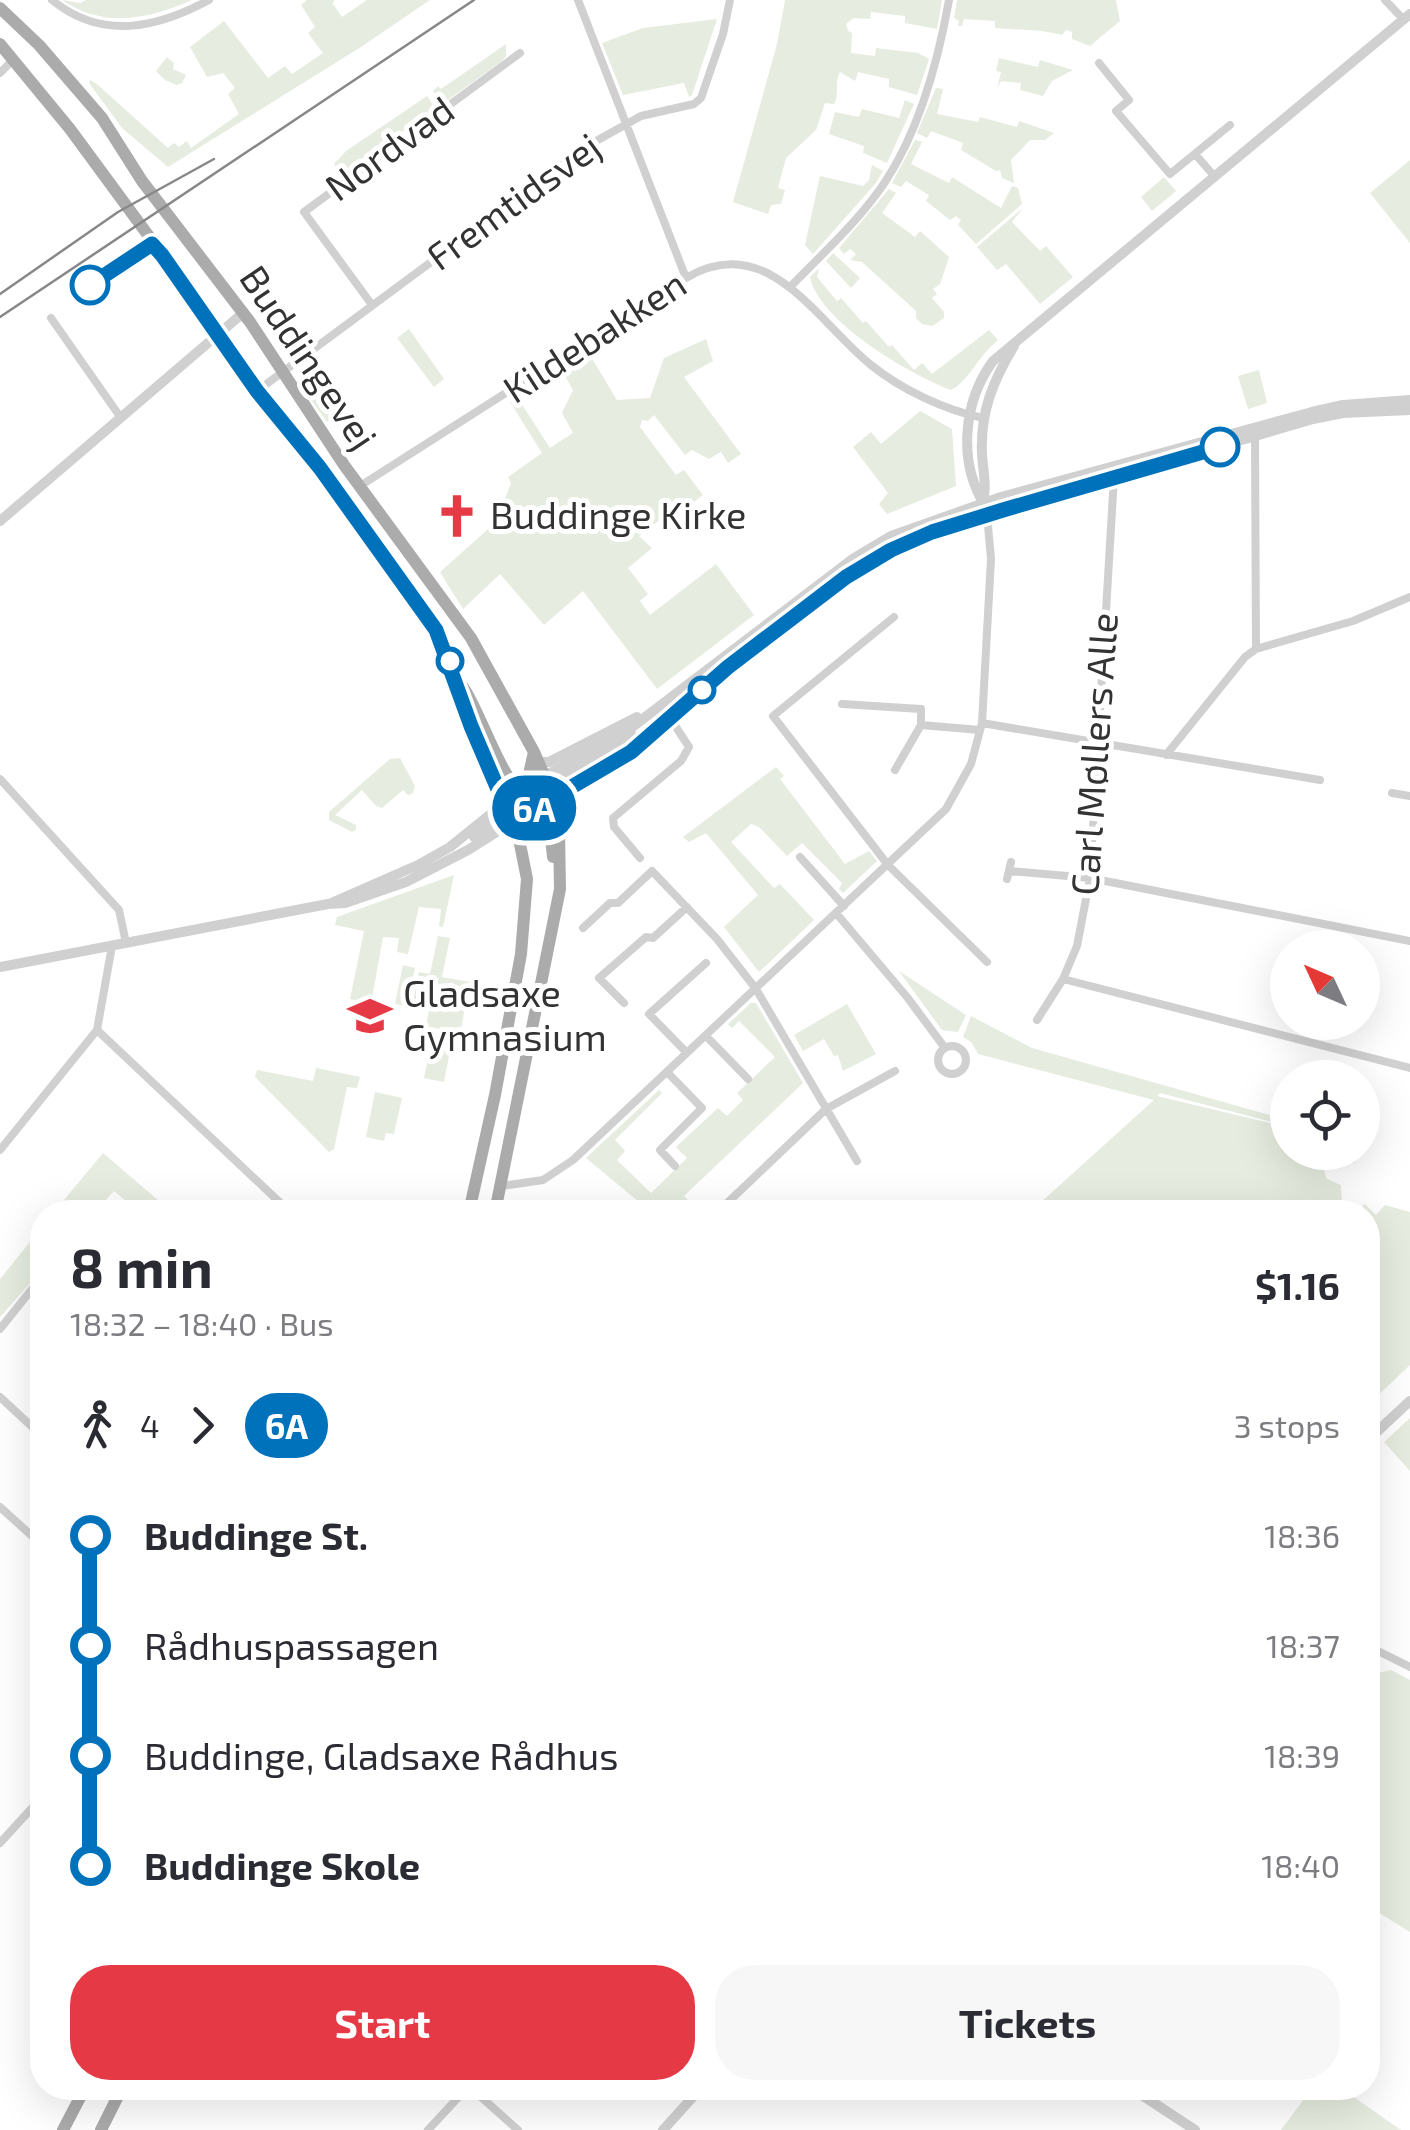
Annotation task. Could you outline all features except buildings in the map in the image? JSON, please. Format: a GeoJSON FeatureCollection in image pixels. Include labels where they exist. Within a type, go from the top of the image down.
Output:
{"type":"FeatureCollection","features":[{"type":"Feature","properties":{"kind":"main road","name":"Buddingevej"},"geometry":{"type":"LineString","coordinates":[[0,8],[40,45],[102,118],[142,181],[470,638],[548,786],[559,830],[561,866],[556,914]]}},
{"type":"Feature","properties":{"kind":"main road","name":"Buddingevej"},"geometry":{"type":"LineString","coordinates":[[0,44],[70,129],[257,391],[309,454],[436,630],[471,726],[520,809]]}},
{"type":"Feature","properties":{"kind":"main road"},"geometry":{"type":"LineString","coordinates":[[454,672],[477,707],[520,809],[527,879],[524,935],[472,1200]]}},
{"type":"Feature","properties":{"kind":"main road"},"geometry":{"type":"LineString","coordinates":[[520,809],[536,757]]}},
{"type":"Feature","properties":{"kind":"main road"},"geometry":{"type":"LineString","coordinates":[[520,809],[548,786]]}},
{"type":"Feature","properties":{"kind":"main road"},"geometry":{"type":"LineString","coordinates":[[498,1200],[556,914],[549,828],[520,809]]}},
{"type":"Feature","properties":{"kind":"main road"},"geometry":{"type":"LineString","coordinates":[[64,2130],[79,2100]]}},
{"type":"Feature","properties":{"kind":"main road"},"geometry":{"type":"LineString","coordinates":[[101,2130],[116,2100]]}},
{"type":"Feature","properties":{"kind":"street"},"geometry":{"type":"LineString","coordinates":[[52,0],[92,22],[130,28],[171,18],[210,0]]}},
{"type":"Feature","properties":{"kind":"street"},"geometry":{"type":"LineString","coordinates":[[578,0],[686,278]]}},
{"type":"Feature","properties":{"kind":"street","name":"Fremtidsvej"},"geometry":{"type":"LineString","coordinates":[[257,391],[589,145],[626,124],[666,109],[694,104],[700,98],[723,34],[730,0]]}},
{"type":"Feature","properties":{"kind":"street"},"geometry":{"type":"LineString","coordinates":[[791,286],[863,211],[886,181],[926,93],[949,0]]}},
{"type":"Feature","properties":{"kind":"street"},"geometry":{"type":"LineString","coordinates":[[502,1186],[554,1175],[946,809],[971,764],[981,727],[991,536],[970,467],[968,415],[978,384],[999,354],[1016,344],[1408,20],[1385,0]]}},
{"type":"Feature","properties":{"kind":"street","name":"Nordvad"},"geometry":{"type":"LineString","coordinates":[[372,305],[304,212],[520,53]]}},
{"type":"Feature","properties":{"kind":"street"},"geometry":{"type":"LineString","coordinates":[[0,74],[14,60]]}},
{"type":"Feature","properties":{"kind":"street"},"geometry":{"type":"LineString","coordinates":[[1099,63],[1129,100],[1116,110],[1170,174],[1230,126]]}},
{"type":"Feature","properties":{"kind":"street"},"geometry":{"type":"LineString","coordinates":[[1195,154],[1215,177]]}},
{"type":"Feature","properties":{"kind":"street","name":"Kildebakken"},"geometry":{"type":"LineString","coordinates":[[360,486],[686,278],[714,265],[732,264],[767,273],[791,286],[872,366],[928,398],[983,418]]}},
{"type":"Feature","properties":{"kind":"street"},"geometry":{"type":"LineString","coordinates":[[0,520],[239,316]]}},
{"type":"Feature","properties":{"kind":"street"},"geometry":{"type":"LineString","coordinates":[[51,318],[121,418]]}},
{"type":"Feature","properties":{"kind":"street"},"geometry":{"type":"LineString","coordinates":[[548,786],[624,757],[728,667],[846,577],[927,529],[980,507],[986,488],[983,418],[994,381],[1016,344]]}},
{"type":"Feature","properties":{"kind":"street"},"geometry":{"type":"LineString","coordinates":[[0,967],[328,904],[345,904],[376,893],[438,865],[520,809],[872,546],[911,526],[983,502],[1312,412],[1344,405],[1410,400]]}},
{"type":"Feature","properties":{"kind":"street"},"geometry":{"type":"LineString","coordinates":[[891,550],[987,515],[1338,414],[1410,410]]}},
{"type":"Feature","properties":{"kind":"street"},"geometry":{"type":"LineString","coordinates":[[1255,437],[1256,648]]}},
{"type":"Feature","properties":{"kind":"street","name":"Carl Møllers Alle"},"geometry":{"type":"LineString","coordinates":[[1037,1020],[1063,979],[1084,921],[1090,878],[1114,477]]}},
{"type":"Feature","properties":{"kind":"street"},"geometry":{"type":"LineString","coordinates":[[987,515],[990,509],[1064,481]]}},
{"type":"Feature","properties":{"kind":"street"},"geometry":{"type":"LineString","coordinates":[[1166,755],[1256,648],[1353,621],[1410,598]]}},
{"type":"Feature","properties":{"kind":"street"},"geometry":{"type":"LineString","coordinates":[[894,617],[773,716],[888,865],[987,962]]}},
{"type":"Feature","properties":{"kind":"street"},"geometry":{"type":"LineString","coordinates":[[536,757],[550,762],[661,704]]}},
{"type":"Feature","properties":{"kind":"street"},"geometry":{"type":"LineString","coordinates":[[640,858],[612,820],[617,811],[686,756],[689,744],[661,704]]}},
{"type":"Feature","properties":{"kind":"street"},"geometry":{"type":"LineString","coordinates":[[842,704],[921,709],[921,726],[896,770]]}},
{"type":"Feature","properties":{"kind":"street"},"geometry":{"type":"LineString","coordinates":[[921,726],[981,727],[1320,780]]}},
{"type":"Feature","properties":{"kind":"street"},"geometry":{"type":"LineString","coordinates":[[0,779],[119,910],[126,943]]}},
{"type":"Feature","properties":{"kind":"street"},"geometry":{"type":"LineString","coordinates":[[1392,793],[1410,796]]}},
{"type":"Feature","properties":{"kind":"street"},"geometry":{"type":"LineString","coordinates":[[328,904],[450,847],[520,809]]}},
{"type":"Feature","properties":{"kind":"street"},"geometry":{"type":"LineString","coordinates":[[800,857],[844,906]]}},
{"type":"Feature","properties":{"kind":"street"},"geometry":{"type":"LineString","coordinates":[[1009,871],[1090,878],[1410,942]]}},
{"type":"Feature","properties":{"kind":"street"},"geometry":{"type":"LineString","coordinates":[[583,928],[652,872],[717,939],[756,989],[857,1160]]}},
{"type":"Feature","properties":{"kind":"street"},"geometry":{"type":"LineString","coordinates":[[624,1003],[599,978],[686,908]]}},
{"type":"Feature","properties":{"kind":"street"},"geometry":{"type":"LineString","coordinates":[[836,913],[945,1048]]}},
{"type":"Feature","properties":{"kind":"street"},"geometry":{"type":"LineString","coordinates":[[0,1150],[97,1030],[112,946]]}},
{"type":"Feature","properties":{"kind":"street"},"geometry":{"type":"LineString","coordinates":[[687,1054],[650,1014],[706,963]]}},
{"type":"Feature","properties":{"kind":"street"},"geometry":{"type":"LineString","coordinates":[[1063,979],[1410,1068]]}},
{"type":"Feature","properties":{"kind":"street"},"geometry":{"type":"LineString","coordinates":[[97,1030],[277,1200]]}},
{"type":"Feature","properties":{"kind":"street"},"geometry":{"type":"LineString","coordinates":[[706,1036],[748,1079]]}},
{"type":"Feature","properties":{"kind":"street"},"geometry":{"type":"LineString","coordinates":[[731,1200],[826,1109],[896,1071]]}},
{"type":"Feature","properties":{"kind":"street"},"geometry":{"type":"LineString","coordinates":[[667,1072],[702,1108],[660,1150],[675,1166]]}},
{"type":"Feature","properties":{"kind":"street"},"geometry":{"type":"LineString","coordinates":[[0,1329],[30,1292]]}},
{"type":"Feature","properties":{"kind":"street"},"geometry":{"type":"LineString","coordinates":[[0,1397],[30,1425]]}},
{"type":"Feature","properties":{"kind":"street"},"geometry":{"type":"LineString","coordinates":[[1380,1429],[1410,1401]]}},
{"type":"Feature","properties":{"kind":"street"},"geometry":{"type":"LineString","coordinates":[[0,1508],[30,1534]]}},
{"type":"Feature","properties":{"kind":"street"},"geometry":{"type":"LineString","coordinates":[[1380,1652],[1410,1667]]}},
{"type":"Feature","properties":{"kind":"street"},"geometry":{"type":"LineString","coordinates":[[0,1843],[30,1810]]}},
{"type":"Feature","properties":{"kind":"street"},"geometry":{"type":"LineString","coordinates":[[428,2130],[462,2100]]}},
{"type":"Feature","properties":{"kind":"street"},"geometry":{"type":"LineString","coordinates":[[486,2100],[518,2130]]}},
{"type":"Feature","properties":{"kind":"street"},"geometry":{"type":"LineString","coordinates":[[663,2130],[690,2100]]}},
{"type":"Feature","properties":{"kind":"street"},"geometry":{"type":"LineString","coordinates":[[1149,2100],[1195,2130]]}},
{"type":"Feature","properties":{"kind":"shaded area"},"geometry":{"type":"Polygon","coordinates":[[[62,0],[192,0],[143,16],[110,18],[62,0]]]}},
{"type":"Feature","properties":{"kind":"shaded area"},"geometry":{"type":"Polygon","coordinates":[[[307,0],[334,0],[342,17],[367,0],[430,0],[168,167],[122,128],[89,83],[90,80],[98,85],[168,148],[187,141],[191,148],[239,114],[228,94],[235,88],[223,73],[207,77],[190,47],[224,21],[268,78],[285,66],[292,74],[323,53],[308,33],[315,27],[301,5],[307,0]]]}},
{"type":"Feature","properties":{"kind":"shaded area"},"geometry":{"type":"Polygon","coordinates":[[[785,0],[942,0],[937,29],[905,23],[905,16],[871,12],[870,19],[854,18],[846,24],[852,33],[851,53],[875,56],[876,48],[918,53],[929,59],[917,95],[889,87],[889,79],[858,72],[855,81],[840,72],[834,104],[825,103],[816,130],[786,158],[778,188],[785,190],[781,204],[771,205],[768,214],[733,202],[777,44],[785,0]]]}},
{"type":"Feature","properties":{"kind":"shaded area"},"geometry":{"type":"Polygon","coordinates":[[[957,0],[1116,0],[1120,21],[1090,46],[1072,39],[1072,32],[1066,30],[1062,35],[995,28],[995,21],[964,19],[962,26],[958,26],[959,21],[954,18],[957,0]]]}},
{"type":"Feature","properties":{"kind":"shaded area"},"geometry":{"type":"Polygon","coordinates":[[[717,19],[692,95],[689,97],[684,83],[623,95],[602,43],[643,28],[717,19]]]}},
{"type":"Feature","properties":{"kind":"shaded area"},"geometry":{"type":"Polygon","coordinates":[[[506,44],[502,61],[445,102],[433,91],[438,86],[441,89],[506,44]]]}},
{"type":"Feature","properties":{"kind":"shaded area"},"geometry":{"type":"Polygon","coordinates":[[[167,57],[174,63],[173,69],[186,75],[182,83],[165,80],[156,71],[167,57]]]}},
{"type":"Feature","properties":{"kind":"shaded area"},"geometry":{"type":"Polygon","coordinates":[[[999,58],[1038,67],[1040,60],[1073,70],[1052,81],[1043,96],[1020,90],[1021,83],[1001,81],[997,88],[999,58]]]}},
{"type":"Feature","properties":{"kind":"shaded area"},"geometry":{"type":"Polygon","coordinates":[[[936,88],[943,89],[937,114],[978,122],[980,117],[1017,127],[1019,121],[1054,133],[1045,140],[1030,140],[1011,160],[1014,183],[1002,178],[1000,170],[961,150],[963,143],[931,131],[927,138],[917,133],[936,88]]]}},
{"type":"Feature","properties":{"kind":"shaded area"},"geometry":{"type":"Polygon","coordinates":[[[427,96],[435,108],[342,175],[334,164],[346,151],[427,96]]]}},
{"type":"Feature","properties":{"kind":"shaded area"},"geometry":{"type":"Polygon","coordinates":[[[905,100],[914,104],[887,163],[863,153],[864,146],[829,134],[835,112],[859,117],[862,109],[899,118],[905,100]]]}},
{"type":"Feature","properties":{"kind":"shaded area"},"geometry":{"type":"Polygon","coordinates":[[[915,140],[922,142],[911,164],[949,183],[952,177],[1001,208],[1012,186],[1018,188],[1022,204],[976,244],[958,225],[961,220],[956,216],[950,220],[926,201],[929,195],[906,181],[901,187],[892,183],[915,140]]]}},
{"type":"Feature","properties":{"kind":"shaded area"},"geometry":{"type":"Polygon","coordinates":[[[1410,160],[1410,243],[1370,193],[1410,160]]]}},
{"type":"Feature","properties":{"kind":"shaded area"},"geometry":{"type":"Polygon","coordinates":[[[872,165],[883,171],[876,183],[813,254],[805,245],[820,176],[863,186],[869,180],[872,165]]]}},
{"type":"Feature","properties":{"kind":"shaded area"},"geometry":{"type":"Polygon","coordinates":[[[1164,177],[1176,191],[1152,211],[1141,197],[1164,177]]]}},
{"type":"Feature","properties":{"kind":"shaded area"},"geometry":{"type":"Polygon","coordinates":[[[889,189],[896,193],[882,213],[915,237],[920,231],[949,257],[940,284],[933,289],[937,294],[932,298],[944,312],[944,318],[932,326],[922,324],[916,311],[862,262],[850,260],[856,254],[850,249],[844,254],[839,248],[889,189]]]}},
{"type":"Feature","properties":{"kind":"shaded area"},"geometry":{"type":"Polygon","coordinates":[[[1023,208],[1012,222],[1040,251],[1046,246],[1073,277],[1040,304],[1006,264],[997,270],[977,247],[1023,208]]]}},
{"type":"Feature","properties":{"kind":"shaded area"},"geometry":{"type":"Polygon","coordinates":[[[833,253],[860,278],[851,288],[826,261],[833,253]]]}},
{"type":"Feature","properties":{"kind":"shaded area"},"geometry":{"type":"Polygon","coordinates":[[[819,268],[817,277],[837,301],[841,298],[914,370],[922,363],[932,374],[989,330],[998,340],[951,390],[891,360],[848,329],[817,294],[810,277],[819,268]]]}},
{"type":"Feature","properties":{"kind":"shaded area"},"geometry":{"type":"Polygon","coordinates":[[[409,329],[444,379],[434,387],[397,338],[409,329]]]}},
{"type":"Feature","properties":{"kind":"shaded area"},"geometry":{"type":"Polygon","coordinates":[[[706,339],[713,361],[684,377],[741,454],[728,463],[721,452],[709,459],[692,450],[685,455],[654,415],[648,421],[642,420],[640,427],[676,475],[684,470],[703,495],[686,508],[682,503],[639,536],[652,548],[628,568],[648,594],[640,601],[650,615],[716,564],[754,615],[657,689],[583,591],[544,625],[500,574],[463,609],[440,572],[496,522],[511,483],[508,477],[542,453],[510,402],[517,397],[550,448],[573,433],[562,413],[573,390],[561,369],[588,352],[617,400],[650,398],[664,358],[706,339]]]}},
{"type":"Feature","properties":{"kind":"shaded area"},"geometry":{"type":"Polygon","coordinates":[[[1259,370],[1267,403],[1248,409],[1238,376],[1259,370]]]}},
{"type":"Feature","properties":{"kind":"shaded area"},"geometry":{"type":"Polygon","coordinates":[[[319,390],[337,415],[327,422],[309,397],[319,390]]]}},
{"type":"Feature","properties":{"kind":"shaded area"},"geometry":{"type":"Polygon","coordinates":[[[920,411],[952,429],[956,486],[887,514],[879,504],[888,493],[853,447],[871,432],[881,444],[920,411]]]}},
{"type":"Feature","properties":{"kind":"shaded area"},"geometry":{"type":"Polygon","coordinates":[[[400,758],[415,786],[413,793],[408,795],[403,790],[382,808],[362,790],[335,815],[356,825],[352,832],[329,820],[329,812],[390,759],[400,758]]]}},
{"type":"Feature","properties":{"kind":"shaded area"},"geometry":{"type":"Polygon","coordinates":[[[776,767],[784,776],[780,779],[845,864],[869,851],[877,861],[843,893],[839,889],[842,883],[802,843],[787,856],[759,827],[751,824],[731,842],[774,888],[780,884],[814,920],[759,972],[724,927],[758,895],[706,833],[689,842],[683,837],[776,767]]]}},
{"type":"Feature","properties":{"kind":"shaded area"},"geometry":{"type":"Polygon","coordinates":[[[454,875],[443,927],[439,926],[441,909],[419,907],[408,954],[397,952],[399,938],[383,937],[371,1004],[350,999],[364,931],[335,925],[337,917],[454,875]]]}},
{"type":"Feature","properties":{"kind":"shaded area"},"geometry":{"type":"Polygon","coordinates":[[[438,936],[450,938],[442,977],[470,982],[460,1034],[426,1026],[429,1010],[412,1007],[419,972],[430,974],[438,936]]]}},
{"type":"Feature","properties":{"kind":"shaded area"},"geometry":{"type":"Polygon","coordinates":[[[403,965],[415,968],[407,1006],[395,1004],[403,965]]]}},
{"type":"Feature","properties":{"kind":"shaded area"},"geometry":{"type":"Polygon","coordinates":[[[899,971],[966,1015],[958,1032],[942,1030],[899,971]]]}},
{"type":"Feature","properties":{"kind":"shaded area"},"geometry":{"type":"Polygon","coordinates":[[[756,1003],[803,1083],[684,1196],[688,1200],[637,1200],[586,1158],[659,1090],[662,1093],[615,1140],[625,1151],[617,1160],[651,1193],[687,1158],[676,1147],[718,1108],[727,1116],[743,1100],[737,1093],[775,1057],[739,1021],[732,1028],[728,1024],[756,1003]]]}},
{"type":"Feature","properties":{"kind":"shaded area"},"geometry":{"type":"Polygon","coordinates":[[[847,1004],[876,1054],[843,1071],[838,1055],[834,1056],[824,1039],[803,1051],[794,1035],[847,1004]]]}},
{"type":"Feature","properties":{"kind":"shaded area"},"geometry":{"type":"Polygon","coordinates":[[[971,1016],[1032,1048],[1270,1115],[1270,1122],[1160,1093],[1157,1096],[1270,1123],[1270,1170],[1325,1170],[1327,1179],[1341,1185],[1342,1200],[1043,1200],[1154,1100],[978,1054],[963,1037],[971,1016]]]}},
{"type":"Feature","properties":{"kind":"shaded area"},"geometry":{"type":"Polygon","coordinates":[[[432,1036],[452,1040],[444,1082],[424,1078],[432,1036]]]}},
{"type":"Feature","properties":{"kind":"shaded area"},"geometry":{"type":"Polygon","coordinates":[[[316,1068],[360,1077],[357,1088],[347,1087],[334,1149],[329,1152],[255,1077],[257,1070],[313,1081],[316,1068]]]}},
{"type":"Feature","properties":{"kind":"shaded area"},"geometry":{"type":"Polygon","coordinates":[[[375,1092],[402,1098],[394,1134],[386,1133],[384,1141],[366,1137],[375,1092]]]}},
{"type":"Feature","properties":{"kind":"shaded area"},"geometry":{"type":"Polygon","coordinates":[[[103,1153],[158,1200],[125,1200],[114,1191],[106,1200],[64,1200],[103,1153]]]}},
{"type":"Feature","properties":{"kind":"shaded area"},"geometry":{"type":"Polygon","coordinates":[[[1385,1205],[1410,1212],[1410,1365],[1380,1394],[1380,1211],[1385,1205]]]}},
{"type":"Feature","properties":{"kind":"shaded area"},"geometry":{"type":"Polygon","coordinates":[[[30,1242],[30,1283],[0,1317],[0,1279],[30,1242]]]}},
{"type":"Feature","properties":{"kind":"shaded area"},"geometry":{"type":"Polygon","coordinates":[[[1410,1418],[1410,1471],[1384,1442],[1410,1418]]]}},
{"type":"Feature","properties":{"kind":"shaded area"},"geometry":{"type":"Polygon","coordinates":[[[1391,1670],[1410,1680],[1410,1932],[1380,1913],[1380,1672],[1391,1670]]]}},
{"type":"Feature","properties":{"kind":"shaded area"},"geometry":{"type":"Polygon","coordinates":[[[1303,2100],[1358,2100],[1401,2130],[1281,2130],[1303,2100]]]}},
{"type":"Feature","properties":{"kind":"tram line"},"geometry":{"type":"LineString","coordinates":[[0,317],[474,0]]}},
{"type":"Feature","properties":{"kind":"tram line"},"geometry":{"type":"LineString","coordinates":[[0,294],[118,212],[214,159]]}},
{"type":"Feature","properties":{"kind":"bus line","name":"6A"},"geometry":{"type":"LineString","coordinates":[[90,285],[152,244],[182,280],[257,391],[320,468],[436,630],[512,822],[631,752],[728,667],[864,564],[932,532],[1220,447]]}},
{"type":"Feature","properties":{"kind":"place","name":"Buddinge Kirke"},"geometry":{"type":"Point","coordinates":[457,516]}},
{"type":"Feature","properties":{"kind":"place","name":"Gladsaxe Gymnasium"},"geometry":{"type":"Point","coordinates":[370,1016]}}]}
